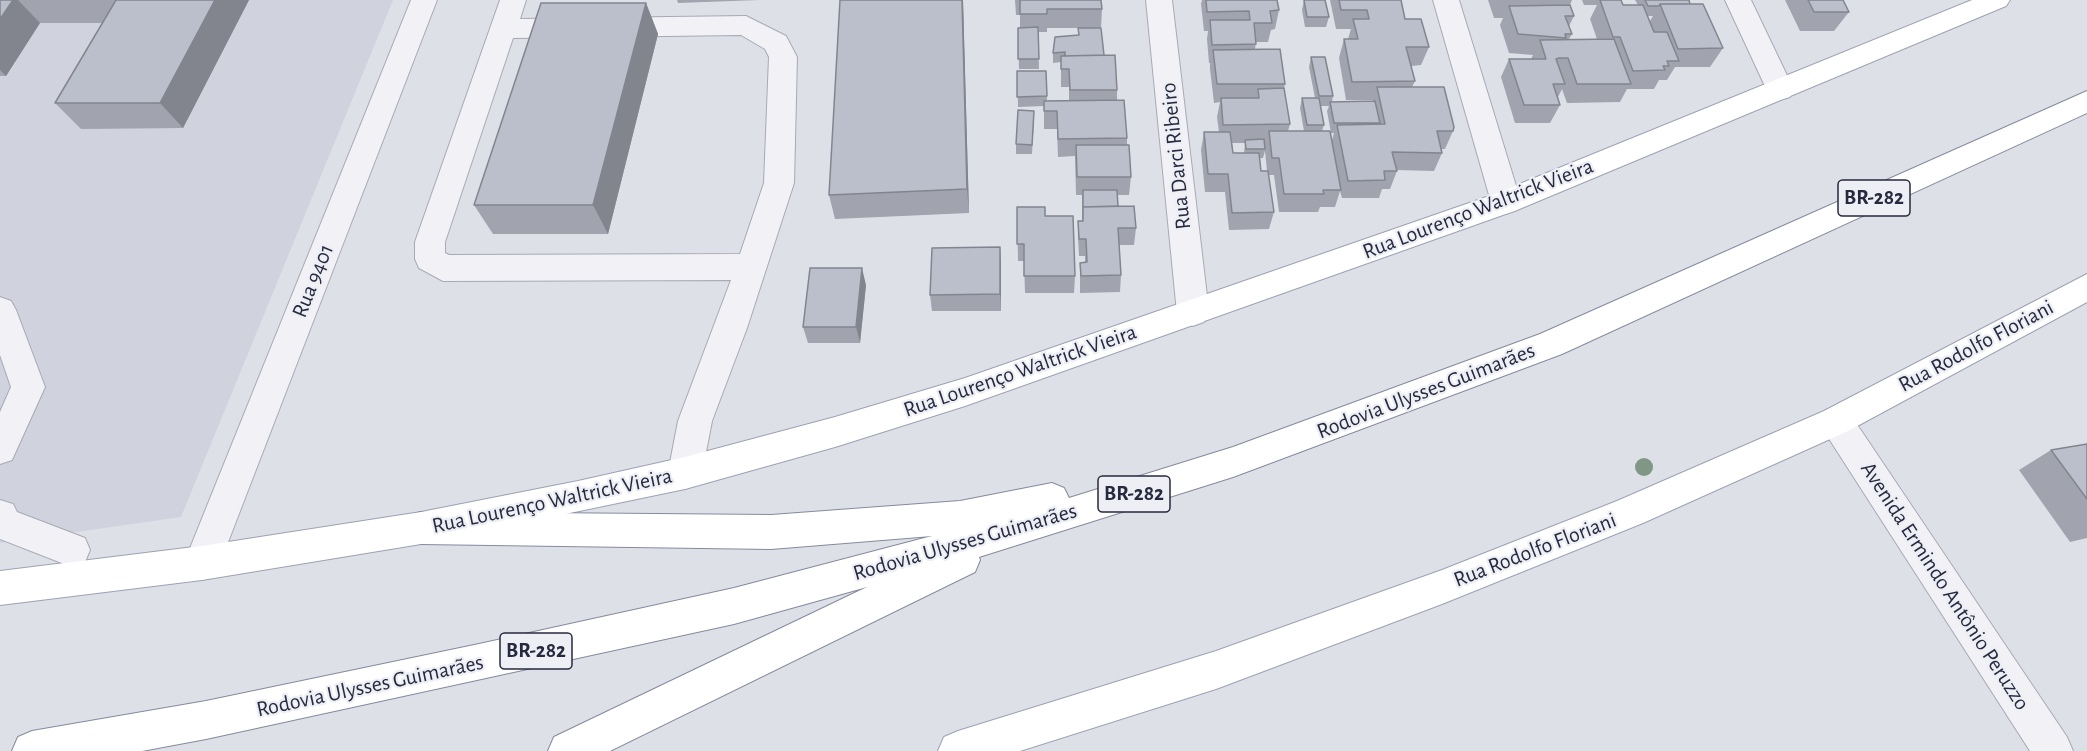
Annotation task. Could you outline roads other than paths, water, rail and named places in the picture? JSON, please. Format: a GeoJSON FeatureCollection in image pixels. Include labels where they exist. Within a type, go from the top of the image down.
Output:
{"type":"FeatureCollection","features":[{"type":"Feature","properties":{"kind":"main road","name":"Rua Lourenço Waltrick Vieira"},"geometry":{"type":"LineString","coordinates":[[0,588],[202,562],[421,528],[578,498],[685,473],[965,392],[1506,202],[1997,0]]}},
{"type":"Feature","properties":{"kind":"main road","name":"Rodovia Ulysses Guimarães"},"geometry":{"type":"LineString","coordinates":[[32,751],[217,718],[710,611],[1034,525],[1233,462],[1427,392],[1551,344],[2087,101]]}},
{"type":"Feature","properties":{"kind":"main road","name":"Rua Rodolfo Floriani"},"geometry":{"type":"LineString","coordinates":[[958,751],[1216,670],[1442,586],[1630,512],[1836,421],[2087,286]]}},
{"type":"Feature","properties":{"kind":"main road"},"geometry":{"type":"LineString","coordinates":[[421,528],[771,532],[913,521],[960,517],[1233,462]]}},
{"type":"Feature","properties":{"kind":"main road"},"geometry":{"type":"LineString","coordinates":[[568,751],[1034,525]]}},
{"type":"Feature","properties":{"kind":"street","name":"Rua 9401"},"geometry":{"type":"LineString","coordinates":[[202,562],[424,0]]}},
{"type":"Feature","properties":{"kind":"street"},"geometry":{"type":"LineString","coordinates":[[513,0],[430,242],[430,259],[443,268],[751,267]]}},
{"type":"Feature","properties":{"kind":"street","name":"Rua Darci Ribeiro"},"geometry":{"type":"LineString","coordinates":[[1159,0],[1193,313]]}},
{"type":"Feature","properties":{"kind":"street"},"geometry":{"type":"LineString","coordinates":[[1446,0],[1506,202]]}},
{"type":"Feature","properties":{"kind":"street"},"geometry":{"type":"LineString","coordinates":[[1738,0],[1780,90]]}},
{"type":"Feature","properties":{"kind":"street"},"geometry":{"type":"LineString","coordinates":[[502,29],[643,13],[746,25],[776,43],[783,57],[778,183],[731,328],[695,421],[685,473]]}},
{"type":"Feature","properties":{"kind":"street"},"geometry":{"type":"LineString","coordinates":[[0,310],[28,387],[0,449]]}},
{"type":"Feature","properties":{"kind":"street","name":"Avenida Ermindo Antônio Peruzzo"},"geometry":{"type":"LineString","coordinates":[[1836,421],[2053,751]]}},
{"type":"Feature","properties":{"kind":"street"},"geometry":{"type":"LineString","coordinates":[[0,516],[4,524],[72,550]]}}]}
